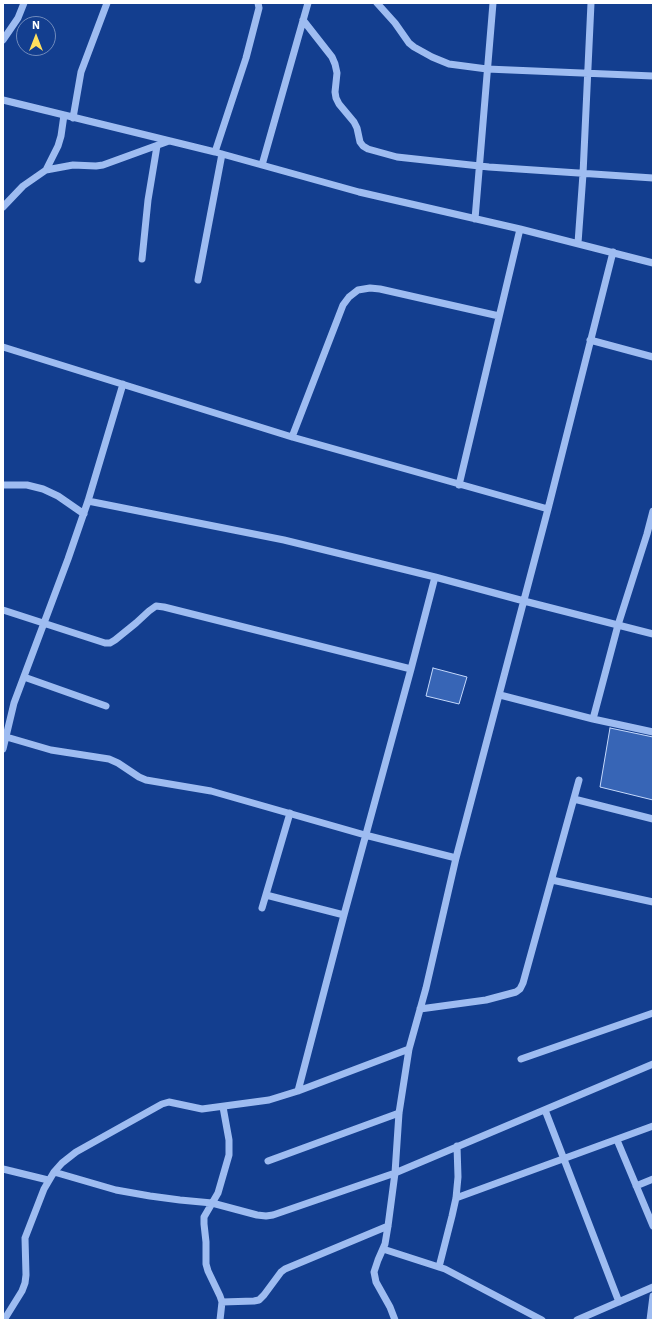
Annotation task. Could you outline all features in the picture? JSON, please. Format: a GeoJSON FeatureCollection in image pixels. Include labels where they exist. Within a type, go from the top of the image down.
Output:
{"type":"FeatureCollection","features":[{"type":"Feature","properties":{"kind":"street"},"geometry":{"type":"LineString","coordinates":[[3,40],[18,18],[24,3]]}},
{"type":"Feature","properties":{"kind":"street"},"geometry":{"type":"LineString","coordinates":[[73,118],[81,72],[107,3]]}},
{"type":"Feature","properties":{"kind":"street"},"geometry":{"type":"LineString","coordinates":[[198,280],[219,153],[246,58],[258,3]]}},
{"type":"Feature","properties":{"kind":"street"},"geometry":{"type":"LineString","coordinates":[[262,165],[308,3]]}},
{"type":"Feature","properties":{"kind":"street"},"geometry":{"type":"LineString","coordinates":[[377,3],[395,23],[409,43],[436,59],[449,64],[487,68],[653,76]]}},
{"type":"Feature","properties":{"kind":"street"},"geometry":{"type":"LineString","coordinates":[[475,219],[493,3]]}},
{"type":"Feature","properties":{"kind":"street"},"geometry":{"type":"LineString","coordinates":[[578,244],[583,174],[591,3]]}},
{"type":"Feature","properties":{"kind":"street"},"geometry":{"type":"LineString","coordinates":[[303,20],[336,64],[336,98],[354,122],[360,142],[368,149],[397,157],[479,166],[653,178]]}},
{"type":"Feature","properties":{"kind":"street"},"geometry":{"type":"LineString","coordinates":[[3,100],[219,153],[359,192],[520,229],[653,263]]}},
{"type":"Feature","properties":{"kind":"street"},"geometry":{"type":"LineString","coordinates":[[46,170],[58,146],[64,116]]}},
{"type":"Feature","properties":{"kind":"street"},"geometry":{"type":"LineString","coordinates":[[3,207],[23,186],[46,170],[73,165],[103,166],[170,141]]}},
{"type":"Feature","properties":{"kind":"street"},"geometry":{"type":"LineString","coordinates":[[142,259],[148,200],[157,146]]}},
{"type":"Feature","properties":{"kind":"street"},"geometry":{"type":"LineString","coordinates":[[458,485],[520,229]]}},
{"type":"Feature","properties":{"kind":"street"},"geometry":{"type":"LineString","coordinates":[[395,1320],[390,1307],[374,1277],[375,1266],[383,1249],[388,1226],[399,1113],[409,1049],[456,858],[500,695],[613,252]]}},
{"type":"Feature","properties":{"kind":"street"},"geometry":{"type":"LineString","coordinates":[[292,437],[343,305],[349,297],[358,290],[370,288],[380,289],[499,316]]}},
{"type":"Feature","properties":{"kind":"street"},"geometry":{"type":"LineString","coordinates":[[590,340],[653,357]]}},
{"type":"Feature","properties":{"kind":"street"},"geometry":{"type":"LineString","coordinates":[[3,347],[292,437],[458,485],[548,509]]}},
{"type":"Feature","properties":{"kind":"street"},"geometry":{"type":"LineString","coordinates":[[3,749],[14,703],[84,514],[123,384]]}},
{"type":"Feature","properties":{"kind":"street"},"geometry":{"type":"LineString","coordinates":[[3,485],[27,485],[43,489],[58,496],[84,514]]}},
{"type":"Feature","properties":{"kind":"street"},"geometry":{"type":"LineString","coordinates":[[88,501],[284,540],[435,577],[653,634]]}},
{"type":"Feature","properties":{"kind":"street"},"geometry":{"type":"LineString","coordinates":[[593,719],[618,625],[650,535],[653,510]]}},
{"type":"Feature","properties":{"kind":"street"},"geometry":{"type":"LineString","coordinates":[[298,1091],[435,577]]}},
{"type":"Feature","properties":{"kind":"street"},"geometry":{"type":"LineString","coordinates":[[3,610],[43,624],[105,643],[110,643],[136,623],[148,611],[156,606],[164,607],[411,669]]}},
{"type":"Feature","properties":{"kind":"street"},"geometry":{"type":"LineString","coordinates":[[24,677],[106,706]]}},
{"type":"Feature","properties":{"kind":"street"},"geometry":{"type":"LineString","coordinates":[[500,695],[593,719],[653,732]]}},
{"type":"Feature","properties":{"kind":"street"},"geometry":{"type":"LineString","coordinates":[[5,736],[45,749],[109,759],[146,780],[211,791],[365,835],[456,858]]}},
{"type":"Feature","properties":{"kind":"street"},"geometry":{"type":"LineString","coordinates":[[420,1009],[486,1000],[516,992],[520,989],[524,983],[579,780]]}},
{"type":"Feature","properties":{"kind":"street"},"geometry":{"type":"LineString","coordinates":[[574,799],[653,819]]}},
{"type":"Feature","properties":{"kind":"street"},"geometry":{"type":"LineString","coordinates":[[262,908],[290,813]]}},
{"type":"Feature","properties":{"kind":"street"},"geometry":{"type":"LineString","coordinates":[[552,880],[653,902]]}},
{"type":"Feature","properties":{"kind":"street"},"geometry":{"type":"LineString","coordinates":[[266,895],[344,915]]}},
{"type":"Feature","properties":{"kind":"street"},"geometry":{"type":"LineString","coordinates":[[520,1059],[653,1013]]}},
{"type":"Feature","properties":{"kind":"street"},"geometry":{"type":"LineString","coordinates":[[4,1320],[22,1291],[25,1283],[26,1238],[36,1207],[48,1180],[62,1163],[76,1152],[162,1104],[169,1102],[202,1110],[269,1100],[298,1091],[409,1049]]}},
{"type":"Feature","properties":{"kind":"street"},"geometry":{"type":"LineString","coordinates":[[54,1172],[116,1190],[150,1196],[212,1203],[257,1215],[273,1215],[394,1173],[653,1064]]}},
{"type":"Feature","properties":{"kind":"street"},"geometry":{"type":"LineString","coordinates":[[220,1320],[222,1302],[206,1264],[204,1217],[218,1193],[229,1155],[230,1148],[222,1107]]}},
{"type":"Feature","properties":{"kind":"street"},"geometry":{"type":"LineString","coordinates":[[545,1110],[565,1158],[619,1302]]}},
{"type":"Feature","properties":{"kind":"street"},"geometry":{"type":"LineString","coordinates":[[268,1161],[399,1113]]}},
{"type":"Feature","properties":{"kind":"street"},"geometry":{"type":"LineString","coordinates":[[456,1198],[653,1126]]}},
{"type":"Feature","properties":{"kind":"street"},"geometry":{"type":"LineString","coordinates":[[617,1140],[653,1226]]}},
{"type":"Feature","properties":{"kind":"street"},"geometry":{"type":"LineString","coordinates":[[439,1267],[456,1198],[458,1177],[457,1146]]}},
{"type":"Feature","properties":{"kind":"street"},"geometry":{"type":"LineString","coordinates":[[3,1169],[48,1180]]}},
{"type":"Feature","properties":{"kind":"street"},"geometry":{"type":"LineString","coordinates":[[636,1186],[653,1179]]}},
{"type":"Feature","properties":{"kind":"street"},"geometry":{"type":"LineString","coordinates":[[222,1302],[259,1300],[281,1272],[286,1269],[388,1226]]}},
{"type":"Feature","properties":{"kind":"street"},"geometry":{"type":"LineString","coordinates":[[383,1249],[439,1267],[542,1320]]}},
{"type":"Feature","properties":{"kind":"street"},"geometry":{"type":"LineString","coordinates":[[577,1320],[653,1287]]}},
{"type":"Feature","properties":{"kind":"street"},"geometry":{"type":"LineString","coordinates":[[650,1320],[653,1296]]}},
{"type":"Feature","properties":{"kind":"building"},"geometry":{"type":"Polygon","coordinates":[[[433,668],[467,677],[459,704],[426,696],[433,668]]]}},
{"type":"Feature","properties":{"kind":"building"},"geometry":{"type":"Polygon","coordinates":[[[610,728],[653,737],[653,800],[600,787],[610,728]]]}}]}
